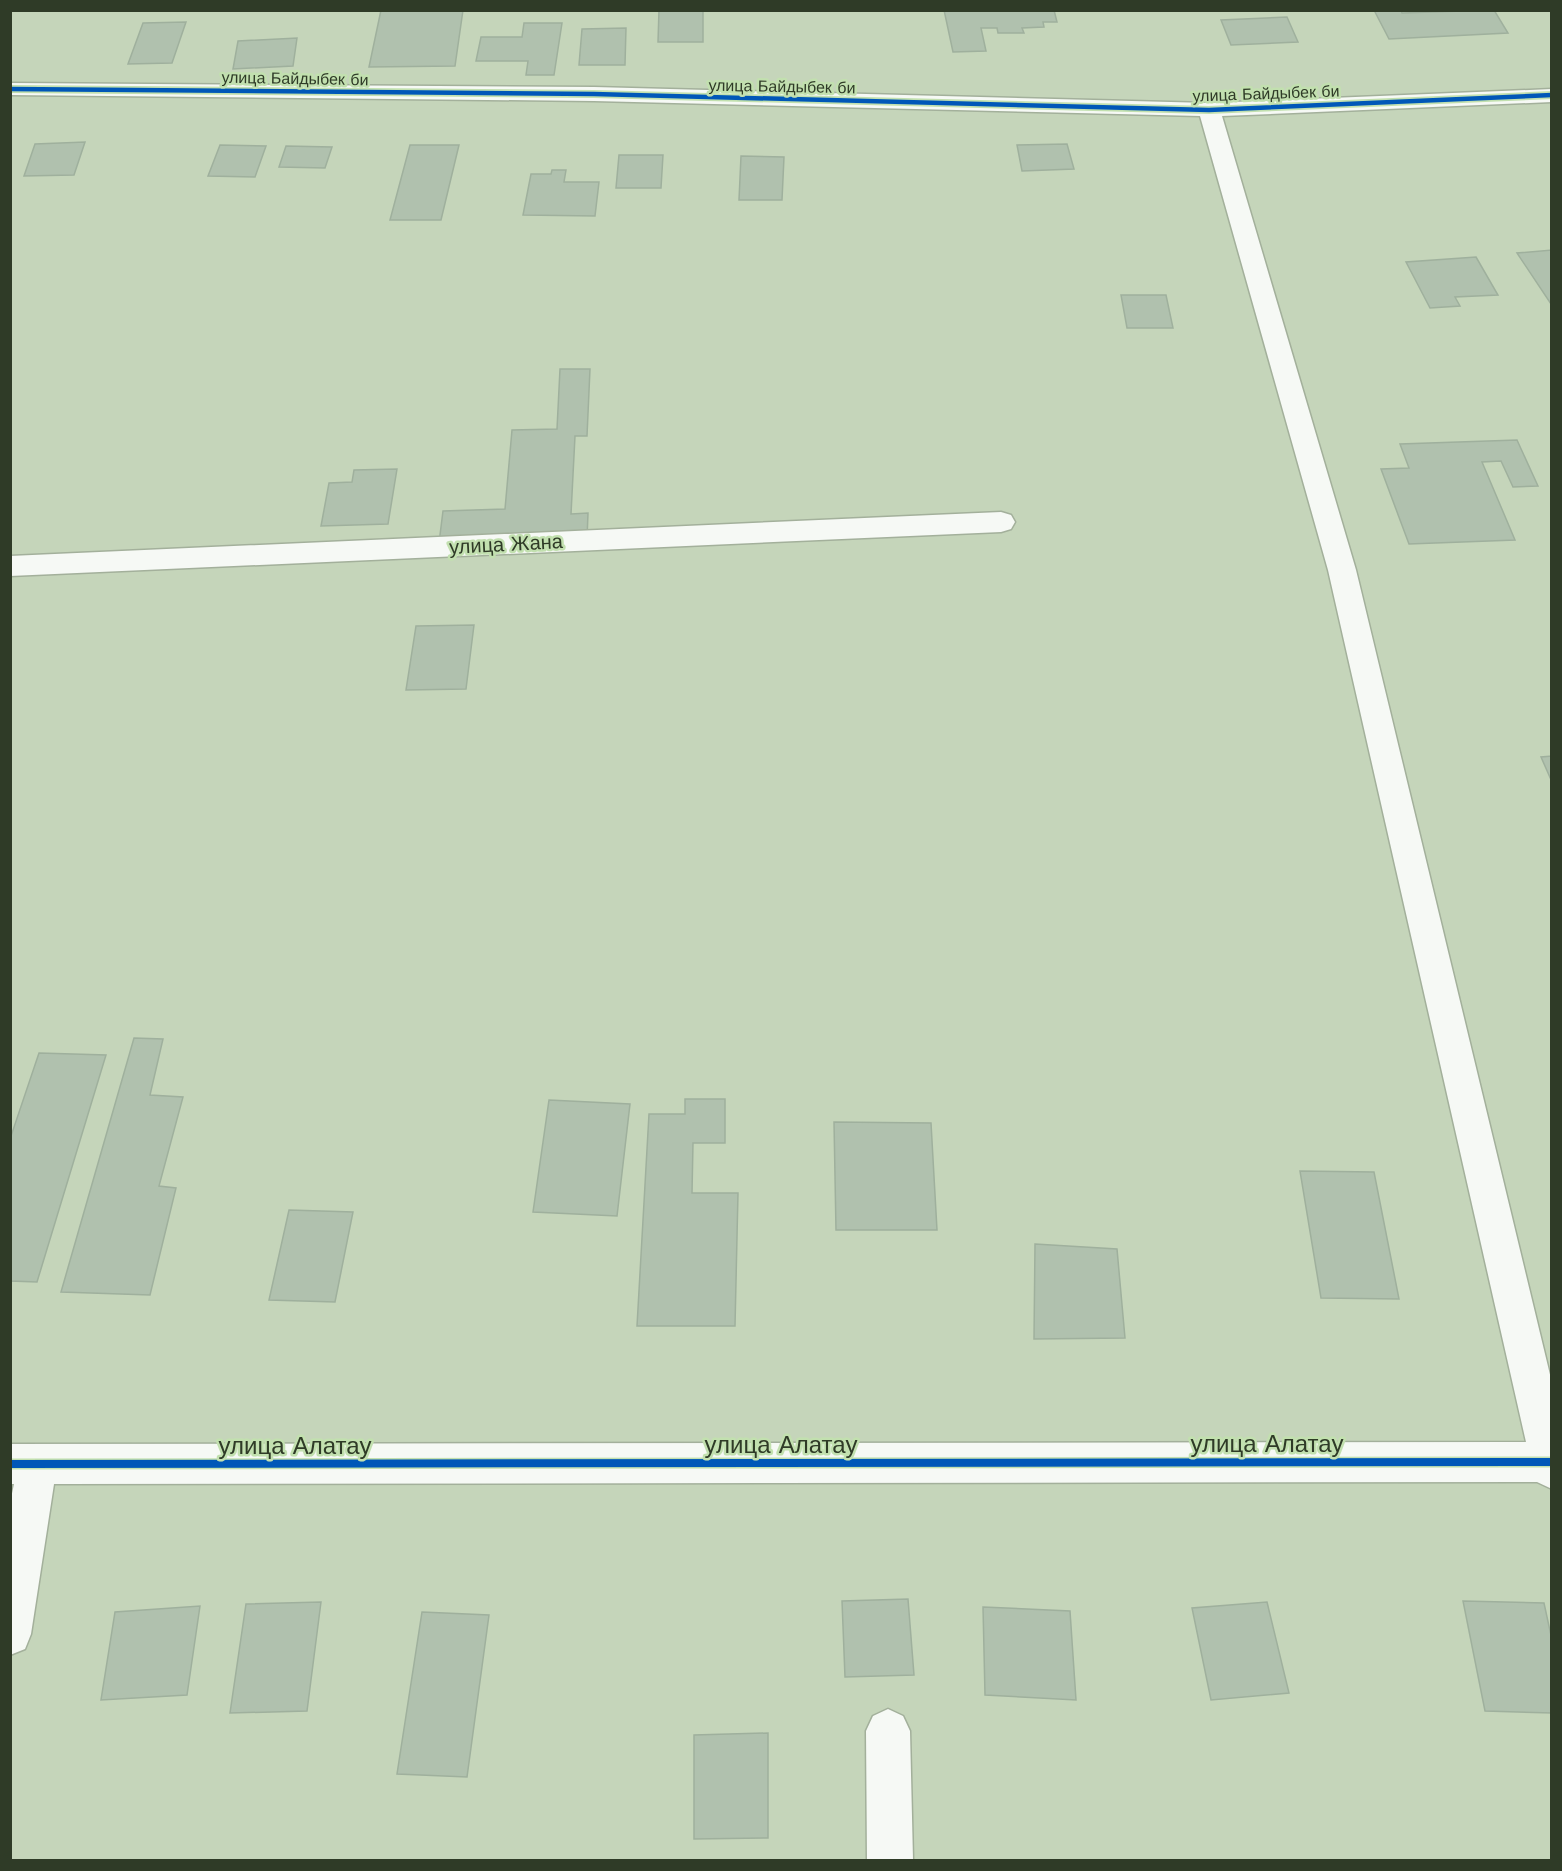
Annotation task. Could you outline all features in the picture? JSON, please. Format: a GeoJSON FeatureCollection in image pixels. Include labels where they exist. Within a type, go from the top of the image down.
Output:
{"type":"FeatureCollection","features":[{"type":"Feature","properties":{"kind":"street","name":"улица Байдыбек би"},"geometry":{"type":"LineString","coordinates":[[10,89],[594,94],[1209,110],[1551,95]]}},
{"type":"Feature","properties":{"kind":"street"},"geometry":{"type":"LineString","coordinates":[[1209,110],[1342,570],[1551,1464]]}},
{"type":"Feature","properties":{"kind":"street","name":"улица Жана"},"geometry":{"type":"LineString","coordinates":[[10,566],[1001,522]]}},
{"type":"Feature","properties":{"kind":"street"},"geometry":{"type":"LineString","coordinates":[[10,1634],[24,1464]]}},
{"type":"Feature","properties":{"kind":"street","name":"улица Алатау"},"geometry":{"type":"LineString","coordinates":[[24,1464],[1551,1464]]}},
{"type":"Feature","properties":{"kind":"street"},"geometry":{"type":"LineString","coordinates":[[888,1731],[890,1860]]}},
{"type":"Feature","properties":{"kind":"building"},"geometry":{"type":"Polygon","coordinates":[[[381,10],[463,10],[455,66],[369,67],[381,10]]]}},
{"type":"Feature","properties":{"kind":"building"},"geometry":{"type":"Polygon","coordinates":[[[659,10],[703,10],[703,42],[658,42],[659,10]]]}},
{"type":"Feature","properties":{"kind":"building"},"geometry":{"type":"Polygon","coordinates":[[[944,10],[1054,10],[1057,22],[1043,22],[1044,27],[1022,28],[1024,33],[998,33],[997,28],[981,28],[986,51],[953,52],[944,10]]]}},
{"type":"Feature","properties":{"kind":"building"},"geometry":{"type":"Polygon","coordinates":[[[1374,10],[1401,10],[1402,13],[1494,10],[1508,33],[1389,39],[1374,10]]]}},
{"type":"Feature","properties":{"kind":"building"},"geometry":{"type":"Polygon","coordinates":[[[1287,17],[1298,42],[1231,45],[1221,20],[1287,17]]]}},
{"type":"Feature","properties":{"kind":"building"},"geometry":{"type":"Polygon","coordinates":[[[186,22],[172,63],[128,64],[143,23],[186,22]]]}},
{"type":"Feature","properties":{"kind":"building"},"geometry":{"type":"Polygon","coordinates":[[[524,23],[562,23],[554,75],[526,75],[528,61],[476,61],[481,37],[522,37],[524,23]]]}},
{"type":"Feature","properties":{"kind":"building"},"geometry":{"type":"Polygon","coordinates":[[[626,28],[625,65],[579,65],[582,29],[626,28]]]}},
{"type":"Feature","properties":{"kind":"building"},"geometry":{"type":"Polygon","coordinates":[[[297,38],[293,66],[233,69],[238,41],[297,38]]]}},
{"type":"Feature","properties":{"kind":"building"},"geometry":{"type":"Polygon","coordinates":[[[85,142],[74,175],[24,176],[35,144],[85,142]]]}},
{"type":"Feature","properties":{"kind":"building"},"geometry":{"type":"Polygon","coordinates":[[[1067,144],[1074,169],[1022,171],[1017,145],[1067,144]]]}},
{"type":"Feature","properties":{"kind":"building"},"geometry":{"type":"Polygon","coordinates":[[[220,145],[266,146],[255,177],[208,176],[220,145]]]}},
{"type":"Feature","properties":{"kind":"building"},"geometry":{"type":"Polygon","coordinates":[[[410,145],[459,145],[441,220],[390,220],[410,145]]]}},
{"type":"Feature","properties":{"kind":"building"},"geometry":{"type":"Polygon","coordinates":[[[286,146],[332,147],[325,168],[279,167],[286,146]]]}},
{"type":"Feature","properties":{"kind":"building"},"geometry":{"type":"Polygon","coordinates":[[[619,155],[663,155],[661,188],[616,188],[619,155]]]}},
{"type":"Feature","properties":{"kind":"building"},"geometry":{"type":"Polygon","coordinates":[[[741,156],[784,157],[782,200],[739,200],[741,156]]]}},
{"type":"Feature","properties":{"kind":"building"},"geometry":{"type":"Polygon","coordinates":[[[552,170],[566,170],[564,182],[599,182],[595,216],[523,215],[531,174],[551,174],[552,170]]]}},
{"type":"Feature","properties":{"kind":"building"},"geometry":{"type":"Polygon","coordinates":[[[1552,250],[1552,304],[1551,304],[1517,253],[1552,250]]]}},
{"type":"Feature","properties":{"kind":"building"},"geometry":{"type":"Polygon","coordinates":[[[1476,257],[1498,295],[1455,297],[1460,306],[1430,308],[1406,262],[1476,257]]]}},
{"type":"Feature","properties":{"kind":"building"},"geometry":{"type":"Polygon","coordinates":[[[1121,295],[1166,295],[1173,328],[1127,328],[1121,295]]]}},
{"type":"Feature","properties":{"kind":"building"},"geometry":{"type":"Polygon","coordinates":[[[560,369],[590,369],[587,436],[575,436],[571,514],[588,513],[587,539],[439,543],[443,511],[505,509],[512,430],[557,429],[560,369]]]}},
{"type":"Feature","properties":{"kind":"building"},"geometry":{"type":"Polygon","coordinates":[[[1517,440],[1538,486],[1513,487],[1501,461],[1482,462],[1515,540],[1409,544],[1381,469],[1409,468],[1400,444],[1517,440]]]}},
{"type":"Feature","properties":{"kind":"building"},"geometry":{"type":"Polygon","coordinates":[[[397,469],[388,524],[321,526],[329,483],[352,482],[354,470],[397,469]]]}},
{"type":"Feature","properties":{"kind":"building"},"geometry":{"type":"Polygon","coordinates":[[[474,625],[466,689],[406,690],[416,626],[474,625]]]}},
{"type":"Feature","properties":{"kind":"building"},"geometry":{"type":"Polygon","coordinates":[[[1552,756],[1552,782],[1541,757],[1552,756]]]}},
{"type":"Feature","properties":{"kind":"building"},"geometry":{"type":"Polygon","coordinates":[[[134,1038],[163,1039],[150,1095],[183,1097],[159,1186],[176,1188],[150,1295],[61,1292],[134,1038]]]}},
{"type":"Feature","properties":{"kind":"building"},"geometry":{"type":"Polygon","coordinates":[[[39,1053],[106,1055],[37,1282],[10,1281],[10,1139],[39,1053]]]}},
{"type":"Feature","properties":{"kind":"building"},"geometry":{"type":"Polygon","coordinates":[[[685,1099],[725,1099],[725,1143],[693,1143],[692,1193],[738,1193],[735,1326],[637,1326],[649,1114],[685,1114],[685,1099]]]}},
{"type":"Feature","properties":{"kind":"building"},"geometry":{"type":"Polygon","coordinates":[[[549,1100],[630,1104],[617,1216],[533,1212],[549,1100]]]}},
{"type":"Feature","properties":{"kind":"building"},"geometry":{"type":"Polygon","coordinates":[[[834,1122],[931,1123],[937,1230],[836,1230],[834,1122]]]}},
{"type":"Feature","properties":{"kind":"building"},"geometry":{"type":"Polygon","coordinates":[[[1300,1171],[1374,1172],[1399,1299],[1321,1298],[1300,1171]]]}},
{"type":"Feature","properties":{"kind":"building"},"geometry":{"type":"Polygon","coordinates":[[[289,1210],[353,1212],[335,1302],[269,1300],[289,1210]]]}},
{"type":"Feature","properties":{"kind":"building"},"geometry":{"type":"Polygon","coordinates":[[[1035,1244],[1117,1249],[1125,1338],[1034,1339],[1035,1244]]]}},
{"type":"Feature","properties":{"kind":"building"},"geometry":{"type":"Polygon","coordinates":[[[908,1599],[914,1675],[845,1677],[842,1601],[908,1599]]]}},
{"type":"Feature","properties":{"kind":"building"},"geometry":{"type":"Polygon","coordinates":[[[1463,1601],[1544,1603],[1552,1640],[1552,1713],[1485,1711],[1463,1601]]]}},
{"type":"Feature","properties":{"kind":"building"},"geometry":{"type":"Polygon","coordinates":[[[321,1602],[307,1711],[230,1713],[246,1604],[321,1602]]]}},
{"type":"Feature","properties":{"kind":"building"},"geometry":{"type":"Polygon","coordinates":[[[1267,1602],[1289,1693],[1211,1700],[1192,1608],[1267,1602]]]}},
{"type":"Feature","properties":{"kind":"building"},"geometry":{"type":"Polygon","coordinates":[[[200,1606],[187,1695],[101,1700],[115,1612],[200,1606]]]}},
{"type":"Feature","properties":{"kind":"building"},"geometry":{"type":"Polygon","coordinates":[[[983,1607],[1070,1611],[1076,1700],[985,1695],[983,1607]]]}},
{"type":"Feature","properties":{"kind":"building"},"geometry":{"type":"Polygon","coordinates":[[[422,1612],[489,1615],[467,1777],[397,1774],[422,1612]]]}},
{"type":"Feature","properties":{"kind":"building"},"geometry":{"type":"Polygon","coordinates":[[[768,1733],[768,1838],[694,1839],[694,1735],[768,1733]]]}},
{"type":"Feature","properties":{"kind":"cycle path"},"geometry":{"type":"LineString","coordinates":[[10,89],[594,94],[1209,110],[1552,95]]}},
{"type":"Feature","properties":{"kind":"cycle path"},"geometry":{"type":"LineString","coordinates":[[10,1464],[1552,1462]]}}]}
